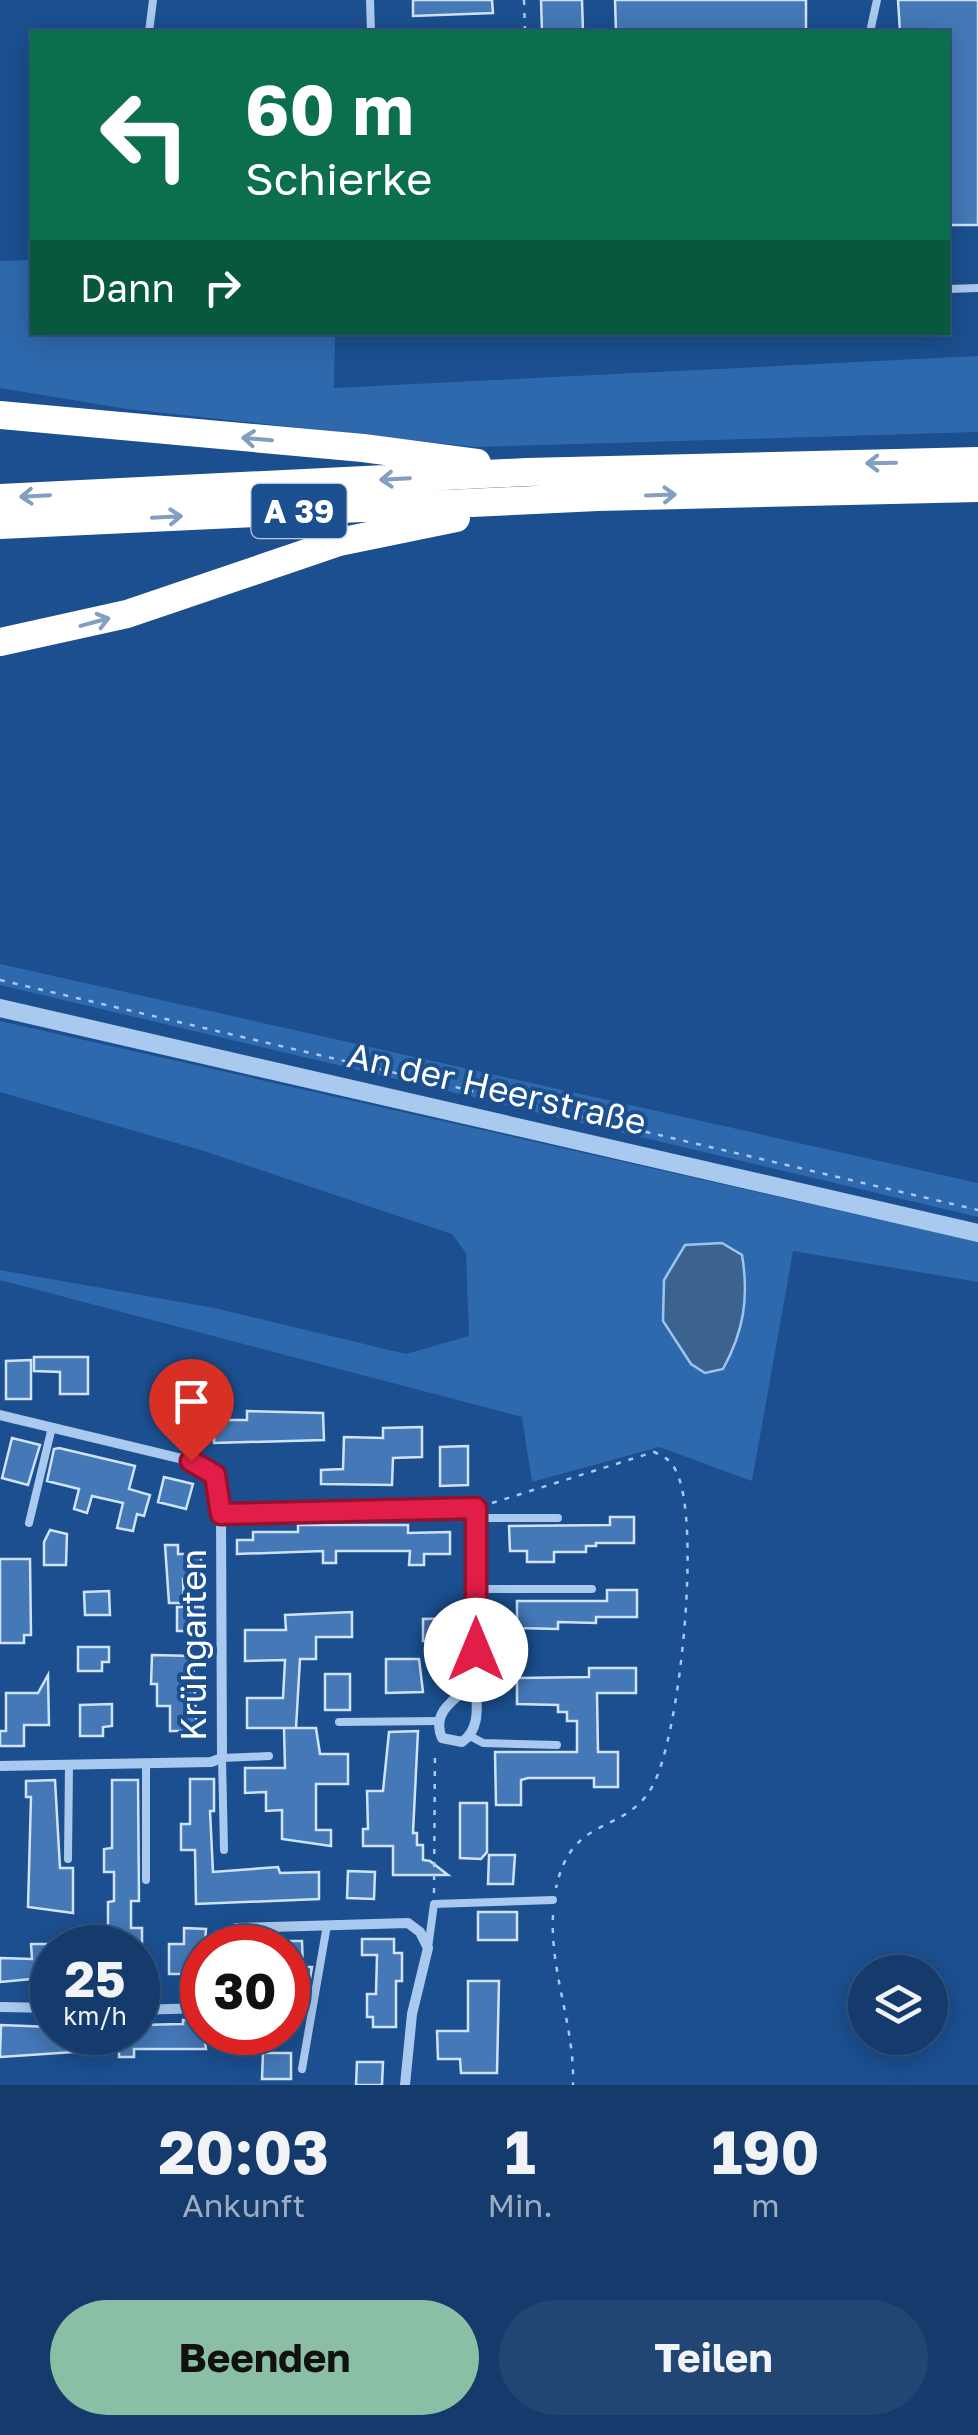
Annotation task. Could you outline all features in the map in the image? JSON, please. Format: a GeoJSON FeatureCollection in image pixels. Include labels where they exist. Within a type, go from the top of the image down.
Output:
{"type":"FeatureCollection","features":[{"type":"Feature","properties":{"kind":"highway"},"geometry":{"type":"LineString","coordinates":[[0,415],[379,450],[527,472]]}},
{"type":"Feature","properties":{"kind":"highway","name":"A 39"},"geometry":{"type":"LineString","coordinates":[[0,498],[527,472],[978,461]]}},
{"type":"Feature","properties":{"kind":"highway","name":"A 39"},"geometry":{"type":"LineString","coordinates":[[0,526],[598,497],[978,488]]}},
{"type":"Feature","properties":{"kind":"highway"},"geometry":{"type":"LineString","coordinates":[[0,642],[126,614],[340,542],[598,497]]}},
{"type":"Feature","properties":{"kind":"street","name":"An der Heerstraße"},"geometry":{"type":"LineString","coordinates":[[0,1008],[978,1233]]}},
{"type":"Feature","properties":{"kind":"street","name":"Krühgarten"},"geometry":{"type":"LineString","coordinates":[[0,1415],[191,1461],[215,1475],[221,1514],[222,1758],[0,1766]]}},
{"type":"Feature","properties":{"kind":"street"},"geometry":{"type":"LineString","coordinates":[[221,1514],[476,1513],[476,1589],[476,1681],[476,1726],[462,1742],[442,1738],[438,1721],[442,1711],[476,1681]]}},
{"type":"Feature","properties":{"kind":"street"},"geometry":{"type":"LineString","coordinates":[[310,1926],[408,1923],[420,1932],[428,1948],[412,2014],[405,2085]]}},
{"type":"Feature","properties":{"kind":"street"},"geometry":{"type":"LineString","coordinates":[[0,2007],[30,2008]]}},
{"type":"Feature","properties":{"kind":"lane"},"geometry":{"type":"LineString","coordinates":[[148,30],[153,0]]}},
{"type":"Feature","properties":{"kind":"lane"},"geometry":{"type":"LineString","coordinates":[[370,0],[372,30]]}},
{"type":"Feature","properties":{"kind":"lane"},"geometry":{"type":"LineString","coordinates":[[870,30],[877,0]]}},
{"type":"Feature","properties":{"kind":"lane"},"geometry":{"type":"LineString","coordinates":[[950,289],[978,288]]}},
{"type":"Feature","properties":{"kind":"lane"},"geometry":{"type":"LineString","coordinates":[[30,1523],[52,1428]]}},
{"type":"Feature","properties":{"kind":"lane"},"geometry":{"type":"LineString","coordinates":[[476,1513],[558,1518]]}},
{"type":"Feature","properties":{"kind":"lane"},"geometry":{"type":"LineString","coordinates":[[476,1589],[592,1588]]}},
{"type":"Feature","properties":{"kind":"lane"},"geometry":{"type":"LineString","coordinates":[[339,1722],[438,1721]]}},
{"type":"Feature","properties":{"kind":"lane"},"geometry":{"type":"LineString","coordinates":[[470,1736],[482,1743],[557,1746]]}},
{"type":"Feature","properties":{"kind":"lane"},"geometry":{"type":"LineString","coordinates":[[224,1850],[222,1758],[269,1756]]}},
{"type":"Feature","properties":{"kind":"lane"},"geometry":{"type":"LineString","coordinates":[[146,1763],[146,1880]]}},
{"type":"Feature","properties":{"kind":"lane"},"geometry":{"type":"LineString","coordinates":[[68,1859],[69,1765]]}},
{"type":"Feature","properties":{"kind":"lane"},"geometry":{"type":"LineString","coordinates":[[428,1948],[434,1904],[554,1900]]}},
{"type":"Feature","properties":{"kind":"lane"},"geometry":{"type":"LineString","coordinates":[[302,2069],[327,1925]]}},
{"type":"Feature","properties":{"kind":"path"},"geometry":{"type":"LineString","coordinates":[[524,0],[525,30]]}},
{"type":"Feature","properties":{"kind":"path"},"geometry":{"type":"LineString","coordinates":[[0,980],[978,1210]]}},
{"type":"Feature","properties":{"kind":"path"},"geometry":{"type":"LineString","coordinates":[[476,1513],[654,1452],[669,1459],[680,1482],[686,1612],[661,1767],[644,1798],[632,1810],[583,1834],[560,1872],[554,1900],[551,1948],[570,2027],[573,2085]]}},
{"type":"Feature","properties":{"kind":"path"},"geometry":{"type":"LineString","coordinates":[[434,1904],[434,1752],[442,1738]]}},
{"type":"Feature","properties":{"kind":"shaded area"},"geometry":{"type":"Polygon","coordinates":[[[30,260],[30,335],[335,335],[334,388],[978,356],[978,432],[475,447],[127,409],[0,388],[0,261],[30,260]]]}},
{"type":"Feature","properties":{"kind":"shaded area"},"geometry":{"type":"Polygon","coordinates":[[[0,964],[978,1183],[978,1217],[0,985],[0,964]]]}},
{"type":"Feature","properties":{"kind":"shaded area"},"geometry":{"type":"Polygon","coordinates":[[[0,1021],[978,1242],[978,1282],[793,1251],[752,1481],[659,1447],[532,1482],[522,1417],[0,1280],[0,1270],[214,1308],[406,1354],[469,1336],[466,1253],[452,1234],[204,1151],[0,1092],[0,1021]]]}},
{"type":"Feature","properties":{"kind":"shaded area"},"geometry":{"type":"Polygon","coordinates":[[[722,1243],[742,1255],[743,1314],[723,1369],[705,1373],[691,1364],[663,1321],[664,1280],[685,1245],[722,1243]]]}},
{"type":"Feature","properties":{"kind":"building"},"geometry":{"type":"Polygon","coordinates":[[[413,0],[492,0],[493,13],[413,16],[413,0]]]}},
{"type":"Feature","properties":{"kind":"building"},"geometry":{"type":"Polygon","coordinates":[[[541,0],[582,0],[583,30],[542,30],[541,0]]]}},
{"type":"Feature","properties":{"kind":"building"},"geometry":{"type":"Polygon","coordinates":[[[615,0],[806,0],[806,30],[616,30],[615,0]]]}},
{"type":"Feature","properties":{"kind":"building"},"geometry":{"type":"Polygon","coordinates":[[[898,0],[978,0],[978,225],[950,225],[950,30],[900,30],[898,0]]]}},
{"type":"Feature","properties":{"kind":"building"},"geometry":{"type":"Polygon","coordinates":[[[34,1357],[88,1357],[88,1394],[60,1394],[60,1372],[34,1371],[34,1357]]]}},
{"type":"Feature","properties":{"kind":"building"},"geometry":{"type":"Polygon","coordinates":[[[31,1360],[31,1399],[6,1399],[6,1361],[31,1360]]]}},
{"type":"Feature","properties":{"kind":"building"},"geometry":{"type":"Polygon","coordinates":[[[219,1384],[219,1414],[190,1415],[190,1385],[219,1384]]]}},
{"type":"Feature","properties":{"kind":"building"},"geometry":{"type":"Polygon","coordinates":[[[247,1411],[323,1413],[324,1440],[214,1443],[214,1420],[247,1420],[247,1411]]]}},
{"type":"Feature","properties":{"kind":"building"},"geometry":{"type":"Polygon","coordinates":[[[422,1427],[422,1457],[393,1458],[392,1485],[321,1484],[321,1470],[343,1469],[344,1437],[383,1438],[383,1428],[422,1427]]]}},
{"type":"Feature","properties":{"kind":"building"},"geometry":{"type":"Polygon","coordinates":[[[12,1438],[40,1445],[28,1485],[2,1478],[12,1438]]]}},
{"type":"Feature","properties":{"kind":"building"},"geometry":{"type":"Polygon","coordinates":[[[468,1446],[468,1485],[440,1486],[440,1447],[468,1446]]]}},
{"type":"Feature","properties":{"kind":"building"},"geometry":{"type":"Polygon","coordinates":[[[54,1449],[135,1466],[129,1489],[150,1495],[144,1516],[137,1514],[133,1531],[117,1528],[123,1503],[92,1496],[87,1513],[74,1509],[79,1489],[47,1481],[54,1449]]]}},
{"type":"Feature","properties":{"kind":"building"},"geometry":{"type":"Polygon","coordinates":[[[164,1477],[193,1484],[186,1509],[158,1502],[164,1477]]]}},
{"type":"Feature","properties":{"kind":"building"},"geometry":{"type":"Polygon","coordinates":[[[610,1517],[634,1517],[634,1543],[596,1543],[586,1546],[586,1552],[554,1552],[554,1562],[527,1562],[527,1551],[510,1551],[509,1526],[610,1525],[610,1517]]]}},
{"type":"Feature","properties":{"kind":"building"},"geometry":{"type":"Polygon","coordinates":[[[298,1525],[408,1525],[408,1533],[450,1532],[450,1554],[424,1554],[424,1565],[409,1565],[410,1551],[336,1551],[336,1563],[323,1563],[323,1551],[237,1554],[237,1540],[253,1540],[253,1532],[298,1532],[298,1525]]]}},
{"type":"Feature","properties":{"kind":"building"},"geometry":{"type":"Polygon","coordinates":[[[50,1530],[67,1534],[66,1565],[44,1565],[44,1542],[50,1530]]]}},
{"type":"Feature","properties":{"kind":"building"},"geometry":{"type":"Polygon","coordinates":[[[165,1545],[178,1545],[178,1554],[201,1554],[201,1579],[183,1579],[184,1603],[169,1603],[165,1545]]]}},
{"type":"Feature","properties":{"kind":"building"},"geometry":{"type":"Polygon","coordinates":[[[0,1559],[30,1559],[31,1635],[24,1635],[24,1643],[0,1643],[0,1559]]]}},
{"type":"Feature","properties":{"kind":"building"},"geometry":{"type":"Polygon","coordinates":[[[607,1590],[637,1590],[637,1617],[596,1617],[596,1623],[558,1622],[558,1629],[517,1628],[517,1601],[607,1601],[607,1590]]]}},
{"type":"Feature","properties":{"kind":"building"},"geometry":{"type":"Polygon","coordinates":[[[109,1591],[110,1615],[85,1615],[84,1592],[109,1591]]]}},
{"type":"Feature","properties":{"kind":"building"},"geometry":{"type":"Polygon","coordinates":[[[177,1607],[203,1607],[204,1631],[177,1631],[177,1607]]]}},
{"type":"Feature","properties":{"kind":"building"},"geometry":{"type":"Polygon","coordinates":[[[352,1612],[352,1637],[316,1637],[316,1659],[300,1659],[296,1728],[247,1728],[247,1698],[283,1698],[285,1660],[245,1661],[245,1630],[286,1630],[285,1615],[352,1612]]]}},
{"type":"Feature","properties":{"kind":"building"},"geometry":{"type":"Polygon","coordinates":[[[456,1618],[456,1640],[423,1641],[423,1619],[456,1618]]]}},
{"type":"Feature","properties":{"kind":"building"},"geometry":{"type":"Polygon","coordinates":[[[78,1647],[109,1647],[109,1662],[102,1662],[102,1671],[78,1671],[78,1647]]]}},
{"type":"Feature","properties":{"kind":"building"},"geometry":{"type":"Polygon","coordinates":[[[152,1655],[193,1656],[197,1731],[170,1731],[170,1706],[157,1706],[157,1684],[151,1684],[152,1655]]]}},
{"type":"Feature","properties":{"kind":"building"},"geometry":{"type":"Polygon","coordinates":[[[386,1659],[419,1659],[423,1692],[386,1693],[386,1659]]]}},
{"type":"Feature","properties":{"kind":"building"},"geometry":{"type":"Polygon","coordinates":[[[589,1668],[636,1668],[636,1693],[597,1693],[598,1752],[618,1752],[618,1787],[594,1787],[594,1778],[528,1778],[521,1780],[521,1805],[496,1805],[495,1752],[577,1752],[577,1721],[567,1721],[567,1712],[558,1712],[558,1705],[517,1704],[517,1678],[589,1677],[589,1668]]]}},
{"type":"Feature","properties":{"kind":"building"},"geometry":{"type":"Polygon","coordinates":[[[325,1674],[350,1674],[350,1710],[325,1710],[325,1674]]]}},
{"type":"Feature","properties":{"kind":"building"},"geometry":{"type":"Polygon","coordinates":[[[48,1675],[49,1725],[24,1725],[24,1746],[0,1746],[0,1731],[6,1731],[6,1693],[38,1693],[48,1675]]]}},
{"type":"Feature","properties":{"kind":"building"},"geometry":{"type":"Polygon","coordinates":[[[112,1704],[112,1726],[103,1727],[103,1736],[80,1736],[80,1705],[112,1704]]]}},
{"type":"Feature","properties":{"kind":"building"},"geometry":{"type":"Polygon","coordinates":[[[284,1728],[316,1728],[320,1754],[348,1754],[348,1784],[316,1784],[316,1830],[331,1830],[331,1846],[282,1839],[282,1810],[266,1811],[266,1792],[245,1793],[245,1768],[285,1768],[284,1728]]]}},
{"type":"Feature","properties":{"kind":"building"},"geometry":{"type":"Polygon","coordinates":[[[418,1731],[413,1833],[417,1833],[417,1845],[423,1845],[423,1860],[448,1875],[393,1875],[393,1846],[363,1846],[363,1829],[368,1829],[367,1791],[383,1791],[389,1732],[418,1731]]]}},
{"type":"Feature","properties":{"kind":"building"},"geometry":{"type":"Polygon","coordinates":[[[190,1779],[214,1779],[214,1811],[210,1811],[213,1872],[278,1867],[280,1873],[319,1872],[319,1899],[196,1904],[195,1850],[181,1850],[181,1824],[190,1824],[190,1779]]]}},
{"type":"Feature","properties":{"kind":"building"},"geometry":{"type":"Polygon","coordinates":[[[55,1780],[60,1868],[73,1868],[73,1913],[28,1907],[31,1797],[26,1797],[26,1781],[55,1780]]]}},
{"type":"Feature","properties":{"kind":"building"},"geometry":{"type":"Polygon","coordinates":[[[112,1780],[138,1780],[139,1901],[131,1901],[131,1925],[108,1925],[108,1902],[114,1901],[114,1872],[104,1872],[104,1849],[112,1848],[112,1780]]]}},
{"type":"Feature","properties":{"kind":"building"},"geometry":{"type":"Polygon","coordinates":[[[460,1803],[487,1803],[487,1852],[481,1859],[460,1858],[460,1803]]]}},
{"type":"Feature","properties":{"kind":"building"},"geometry":{"type":"Polygon","coordinates":[[[489,1855],[515,1855],[513,1884],[488,1884],[489,1855]]]}},
{"type":"Feature","properties":{"kind":"building"},"geometry":{"type":"Polygon","coordinates":[[[348,1871],[375,1872],[374,1899],[347,1898],[348,1871]]]}},
{"type":"Feature","properties":{"kind":"building"},"geometry":{"type":"Polygon","coordinates":[[[478,1912],[517,1912],[517,1940],[478,1940],[478,1912]]]}},
{"type":"Feature","properties":{"kind":"building"},"geometry":{"type":"Polygon","coordinates":[[[362,1939],[394,1939],[394,1953],[402,1953],[402,1981],[396,1981],[396,2027],[373,2027],[373,2017],[367,2017],[367,1994],[376,1994],[377,1955],[362,1955],[362,1939]]]}},
{"type":"Feature","properties":{"kind":"building"},"geometry":{"type":"Polygon","coordinates":[[[169,1944],[180,1944],[180,1974],[169,1974],[169,1944]]]}},
{"type":"Feature","properties":{"kind":"building"},"geometry":{"type":"Polygon","coordinates":[[[0,1958],[30,1959],[30,1979],[0,1982],[0,1958]]]}},
{"type":"Feature","properties":{"kind":"building"},"geometry":{"type":"Polygon","coordinates":[[[468,1981],[499,1981],[497,2073],[461,2073],[460,2059],[438,2059],[437,2031],[468,2031],[468,1981]]]}},
{"type":"Feature","properties":{"kind":"building"},"geometry":{"type":"Polygon","coordinates":[[[180,2024],[180,2049],[160,2049],[160,2025],[180,2024]]]}},
{"type":"Feature","properties":{"kind":"building"},"geometry":{"type":"Polygon","coordinates":[[[1,2025],[30,2026],[30,2055],[0,2057],[1,2025]]]}},
{"type":"Feature","properties":{"kind":"building"},"geometry":{"type":"Polygon","coordinates":[[[263,2055],[291,2055],[291,2079],[262,2079],[263,2055]]]}},
{"type":"Feature","properties":{"kind":"building"},"geometry":{"type":"Polygon","coordinates":[[[357,2062],[383,2062],[382,2085],[356,2085],[357,2062]]]}},
{"type":"Feature","properties":{"kind":"route"},"geometry":{"type":"LineString","coordinates":[[191,1461],[215,1475],[221,1514],[476,1508],[476,1650]]}}]}
